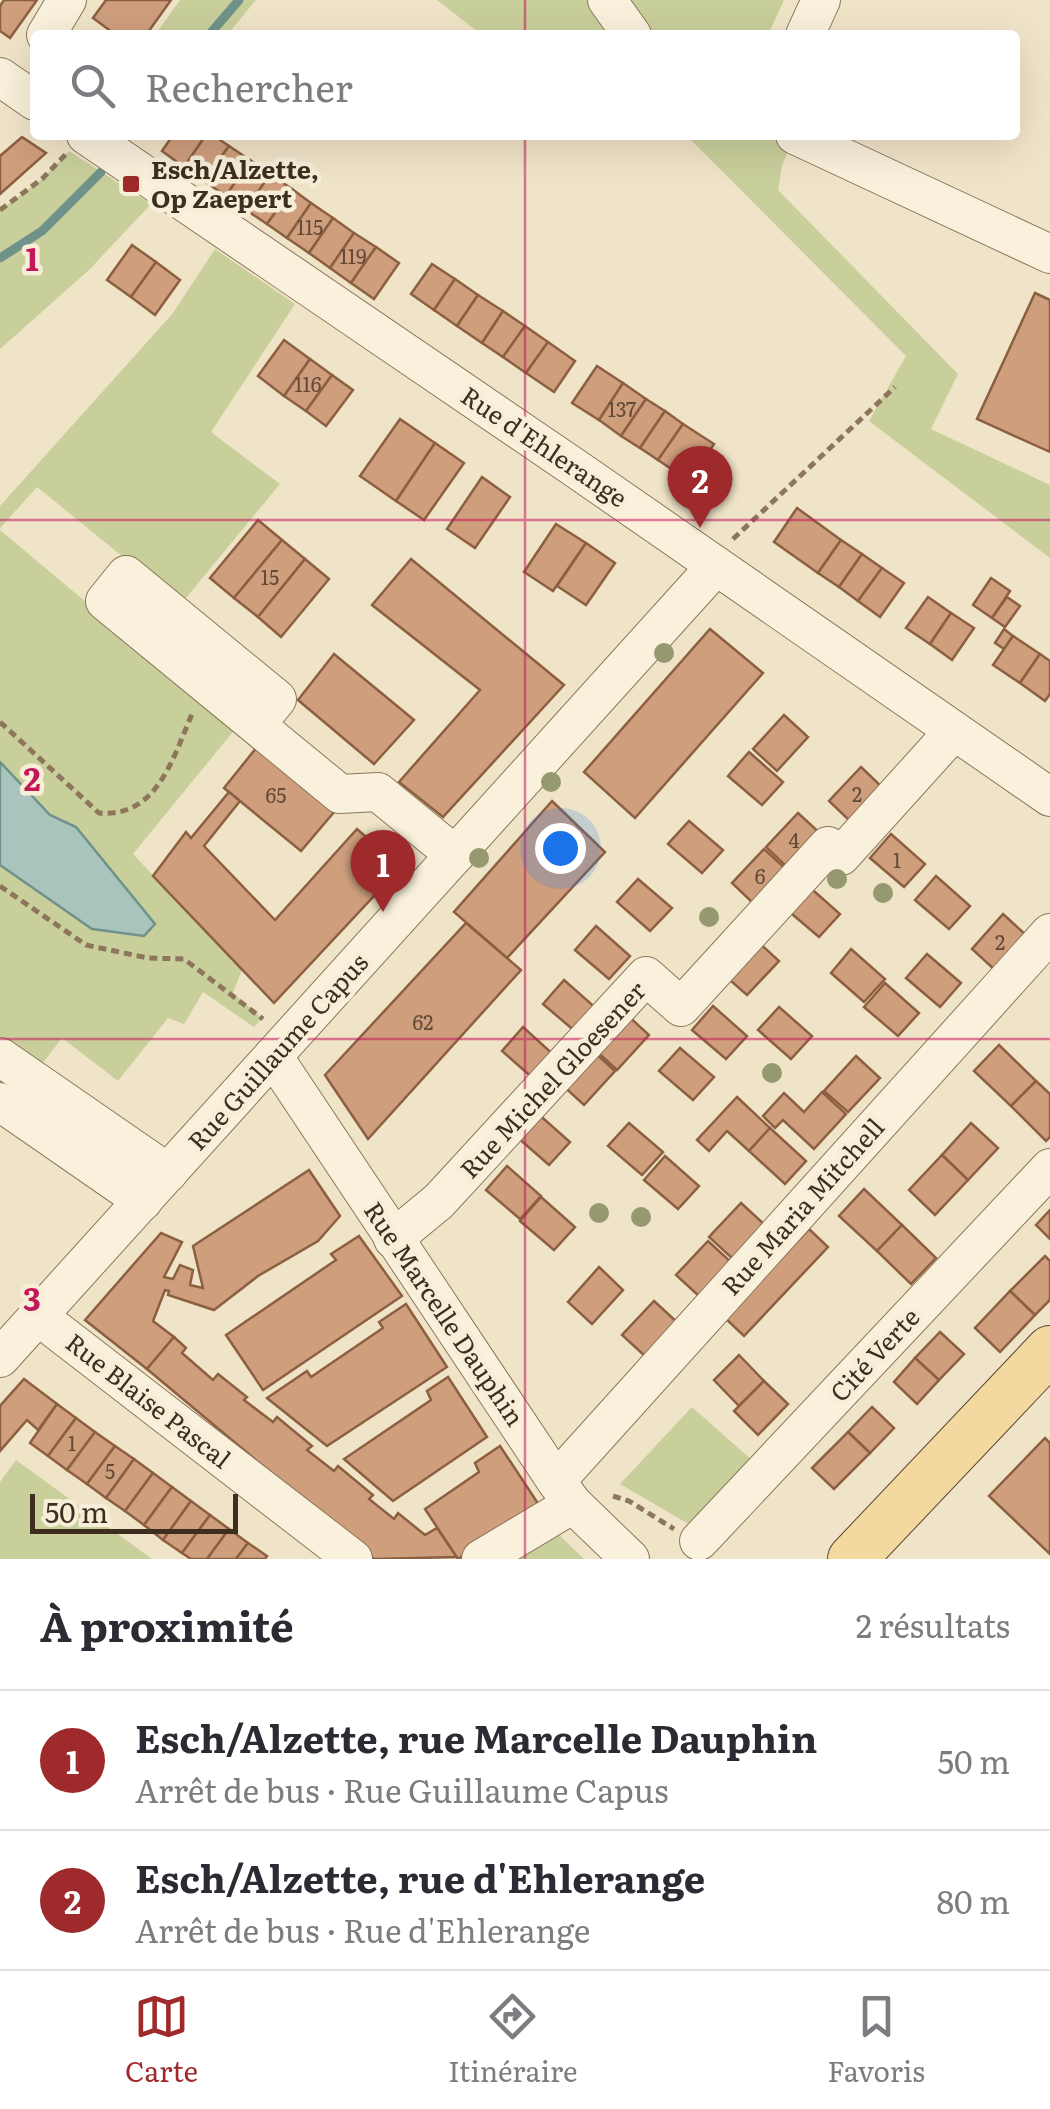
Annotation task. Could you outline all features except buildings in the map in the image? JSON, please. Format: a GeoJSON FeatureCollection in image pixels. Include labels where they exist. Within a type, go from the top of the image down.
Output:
{"type":"FeatureCollection","features":[{"type":"Feature","properties":{"kind":"main road"},"geometry":{"type":"LineString","coordinates":[[852,1559],[1050,1350]]}},
{"type":"Feature","properties":{"kind":"street"},"geometry":{"type":"LineString","coordinates":[[49,30],[67,0]]}},
{"type":"Feature","properties":{"kind":"street"},"geometry":{"type":"LineString","coordinates":[[607,0],[628,30]]}},
{"type":"Feature","properties":{"kind":"street"},"geometry":{"type":"LineString","coordinates":[[807,30],[821,0]]}},
{"type":"Feature","properties":{"kind":"street"},"geometry":{"type":"LineString","coordinates":[[16,88],[30,61]]}},
{"type":"Feature","properties":{"kind":"street"},"geometry":{"type":"LineString","coordinates":[[806,140],[1050,254]]}},
{"type":"Feature","properties":{"kind":"street","name":"Rue d'Ehlerange"},"geometry":{"type":"LineString","coordinates":[[77,143],[716,566],[1050,796]]}},
{"type":"Feature","properties":{"kind":"street","name":"Rue Guillaume Capus"},"geometry":{"type":"LineString","coordinates":[[0,1358],[716,566]]}},
{"type":"Feature","properties":{"kind":"street"},"geometry":{"type":"LineString","coordinates":[[256,725],[277,699],[126,575],[104,601],[340,794],[378,792],[455,855]]}},
{"type":"Feature","properties":{"kind":"street","name":"Rue Michel Gloesener"},"geometry":{"type":"LineString","coordinates":[[393,1239],[438,1201],[646,976],[681,1007],[828,846],[840,856],[954,731]]}},
{"type":"Feature","properties":{"kind":"street","name":"Rue Maria Mitchell"},"geometry":{"type":"LineString","coordinates":[[481,1559],[564,1492],[1050,932]]}},
{"type":"Feature","properties":{"kind":"street","name":"Rue Marcelle Dauphin"},"geometry":{"type":"LineString","coordinates":[[280,1048],[393,1239],[564,1492],[630,1559]]}},
{"type":"Feature","properties":{"kind":"street"},"geometry":{"type":"LineString","coordinates":[[0,1057],[155,1187]]}},
{"type":"Feature","properties":{"kind":"street"},"geometry":{"type":"LineString","coordinates":[[0,1102],[155,1187]]}},
{"type":"Feature","properties":{"kind":"street","name":"Cité Verte"},"geometry":{"type":"LineString","coordinates":[[699,1541],[1050,1168]]}},
{"type":"Feature","properties":{"kind":"street","name":"Rue Blaise Pascal"},"geometry":{"type":"LineString","coordinates":[[38,1316],[353,1559]]}},
{"type":"Feature","properties":{"kind":"path"},"geometry":{"type":"LineString","coordinates":[[0,210],[42,180],[77,143]]}},
{"type":"Feature","properties":{"kind":"path"},"geometry":{"type":"LineString","coordinates":[[716,566],[731,541],[895,387]]}},
{"type":"Feature","properties":{"kind":"path"},"geometry":{"type":"LineString","coordinates":[[0,722],[99,814],[116,815],[140,806],[164,780],[205,683]]}},
{"type":"Feature","properties":{"kind":"path"},"geometry":{"type":"LineString","coordinates":[[0,886],[86,945],[148,958],[184,959],[232,993],[280,1048]]}},
{"type":"Feature","properties":{"kind":"path"},"geometry":{"type":"LineString","coordinates":[[564,1492],[616,1497],[699,1541]]}},
{"type":"Feature","properties":{"kind":"green space"},"geometry":{"type":"Polygon","coordinates":[[[180,0],[256,0],[231,30],[159,30],[180,0]]]}},
{"type":"Feature","properties":{"kind":"green space"},"geometry":{"type":"Polygon","coordinates":[[[437,0],[784,0],[770,30],[476,30],[437,0]]]}},
{"type":"Feature","properties":{"kind":"green space"},"geometry":{"type":"Polygon","coordinates":[[[691,140],[782,140],[789,150],[778,190],[958,374],[931,429],[1050,485],[1050,558],[869,421],[906,356],[691,140]]]}},
{"type":"Feature","properties":{"kind":"green space"},"geometry":{"type":"Polygon","coordinates":[[[69,151],[151,204],[88,271],[0,349],[0,210],[42,179],[69,151]]]}},
{"type":"Feature","properties":{"kind":"green space"},"geometry":{"type":"Polygon","coordinates":[[[215,249],[295,304],[211,432],[280,484],[181,604],[37,487],[0,528],[0,506],[173,313],[215,249]]]}},
{"type":"Feature","properties":{"kind":"green space"},"geometry":{"type":"Polygon","coordinates":[[[0,530],[236,728],[133,854],[242,970],[233,993],[262,1018],[254,1027],[203,992],[184,1024],[168,1018],[118,1081],[62,1038],[39,1068],[0,1042],[0,530]]]}},
{"type":"Feature","properties":{"kind":"green space"},"geometry":{"type":"Polygon","coordinates":[[[692,1407],[754,1462],[692,1526],[620,1484],[692,1407]]]}},
{"type":"Feature","properties":{"kind":"green space"},"geometry":{"type":"Polygon","coordinates":[[[16,1460],[152,1559],[0,1559],[0,1482],[16,1460]]]}},
{"type":"Feature","properties":{"kind":"green space"},"geometry":{"type":"Polygon","coordinates":[[[552,1528],[584,1559],[503,1559],[552,1528]]]}},
{"type":"Feature","properties":{"kind":"water"},"geometry":{"type":"Polygon","coordinates":[[[0,762],[50,815],[76,827],[155,924],[144,936],[92,929],[0,865],[0,762]]]}},
{"type":"Feature","properties":{"kind":"waterway"},"geometry":{"type":"LineString","coordinates":[[213,30],[239,0]]}},
{"type":"Feature","properties":{"kind":"waterway"},"geometry":{"type":"LineString","coordinates":[[0,258],[42,231],[101,172]]}},
{"type":"Feature","properties":{"kind":"place","name":"Esch/Alzette, Op Zaepert"},"geometry":{"type":"Point","coordinates":[131,184]}},
{"type":"Feature","properties":{"kind":"place","name":"Esch/Alzette, rue d'Ehlerange"},"geometry":{"type":"Point","coordinates":[700,528]}},
{"type":"Feature","properties":{"kind":"place","name":"Esch/Alzette, rue Marcelle Dauphin"},"geometry":{"type":"Point","coordinates":[383,912]}}]}
